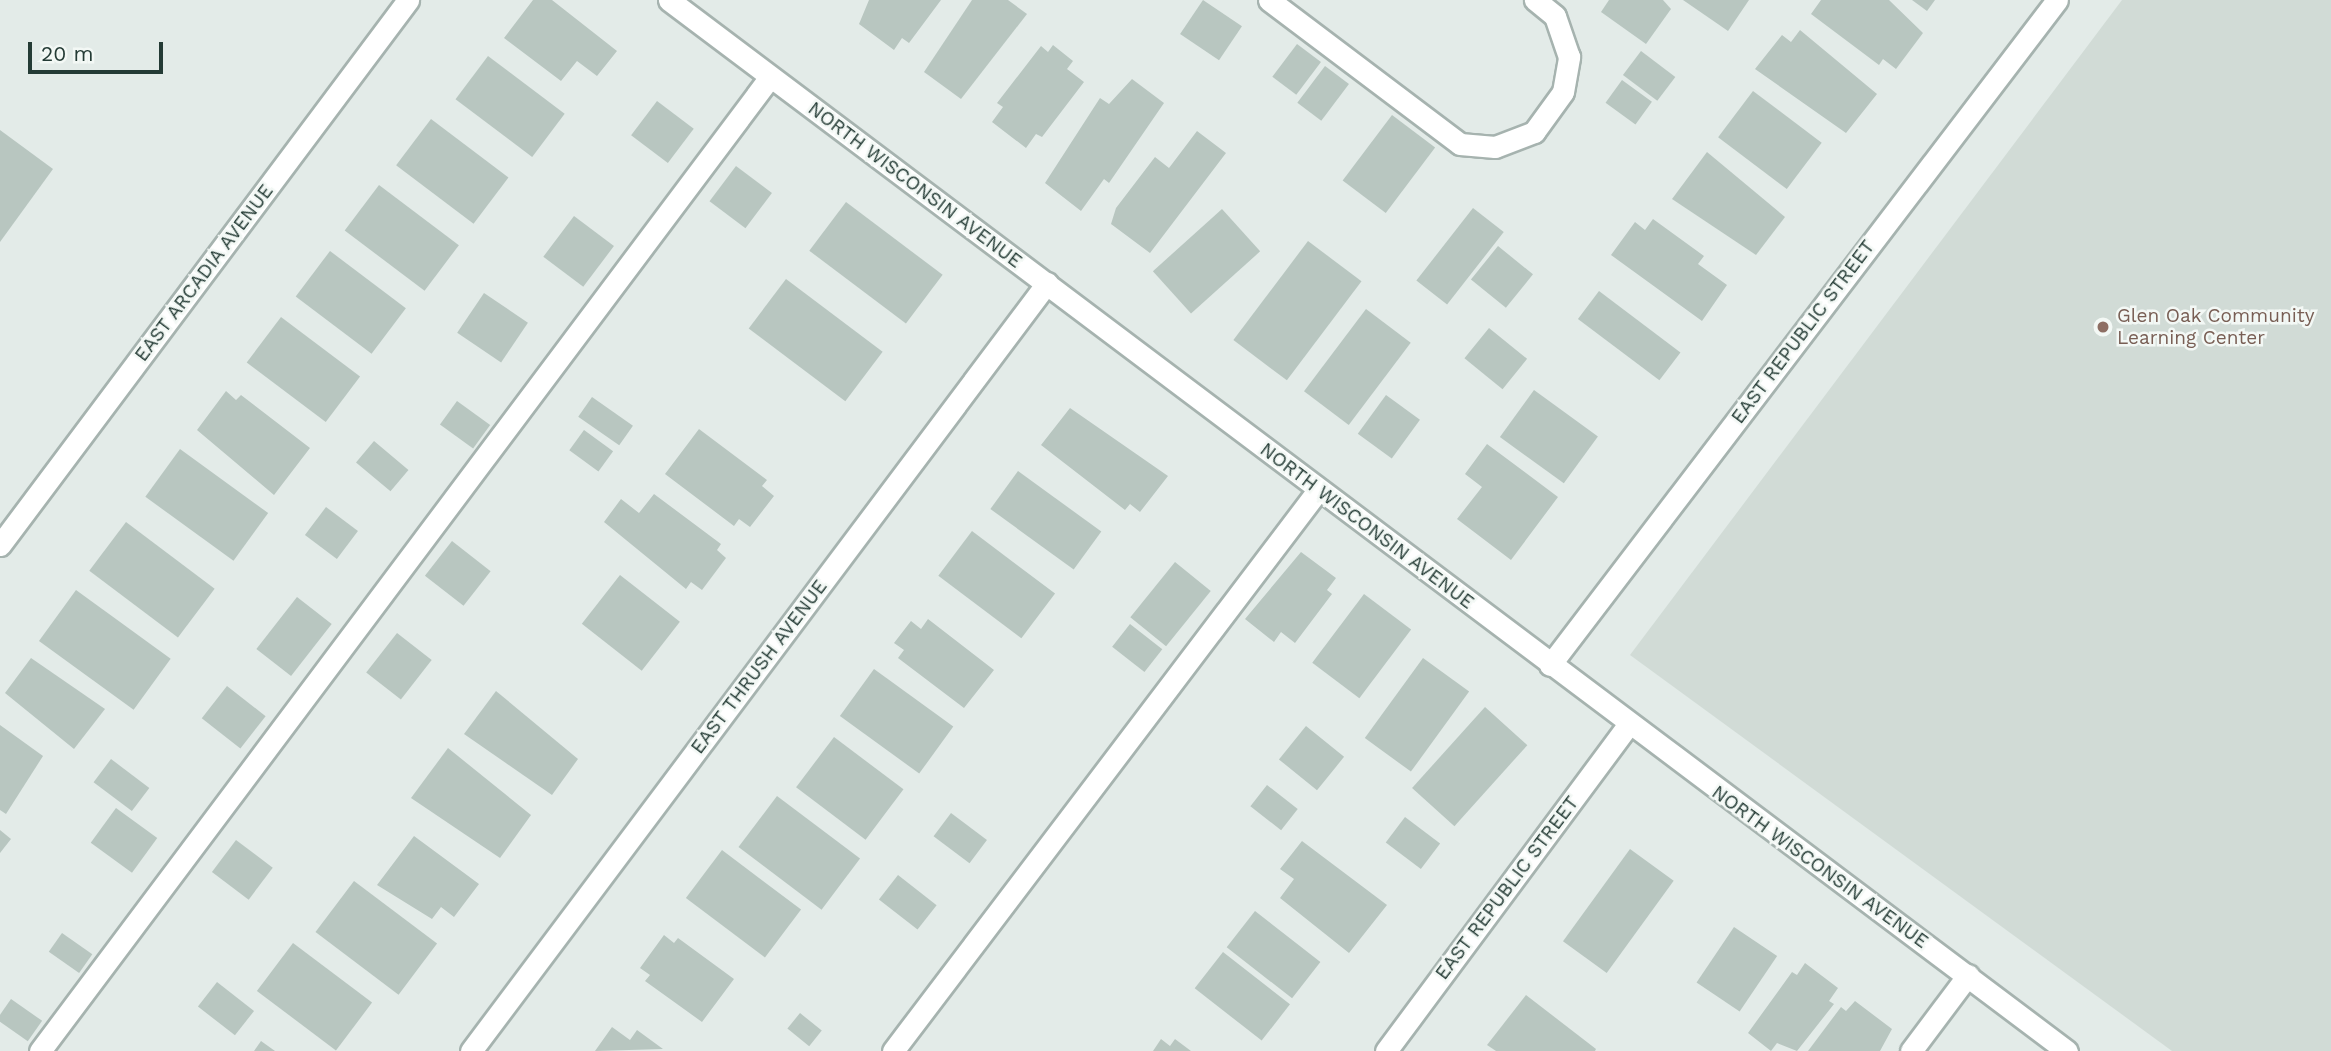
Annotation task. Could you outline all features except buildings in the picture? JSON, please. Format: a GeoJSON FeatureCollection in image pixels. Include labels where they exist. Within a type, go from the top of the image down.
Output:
{"type":"FeatureCollection","features":[{"type":"Feature","properties":{"kind":"street","name":"EAST ARCADIA AVENUE"},"geometry":{"type":"LineString","coordinates":[[0,545],[408,0]]}},
{"type":"Feature","properties":{"kind":"street","name":"NORTH WISCONSIN AVENUE"},"geometry":{"type":"LineString","coordinates":[[669,0],[1047,283],[1628,725],[2067,1051]]}},
{"type":"Feature","properties":{"kind":"street"},"geometry":{"type":"LineString","coordinates":[[1269,0],[1460,144],[1495,147],[1534,132],[1563,92],[1569,57],[1555,16],[1535,0]]}},
{"type":"Feature","properties":{"kind":"street","name":"EAST REPUBLIC STREET"},"geometry":{"type":"LineString","coordinates":[[1550,665],[2057,0]]}},
{"type":"Feature","properties":{"kind":"street"},"geometry":{"type":"LineString","coordinates":[[40,1051],[770,77]]}},
{"type":"Feature","properties":{"kind":"street","name":"EAST THRUSH AVENUE"},"geometry":{"type":"LineString","coordinates":[[471,1051],[1047,283]]}},
{"type":"Feature","properties":{"kind":"street"},"geometry":{"type":"LineString","coordinates":[[893,1051],[1319,489]]}},
{"type":"Feature","properties":{"kind":"street","name":"EAST REPUBLIC STREET"},"geometry":{"type":"LineString","coordinates":[[1386,1051],[1628,725]]}},
{"type":"Feature","properties":{"kind":"street"},"geometry":{"type":"LineString","coordinates":[[1911,1051],[1968,975]]}},
{"type":"Feature","properties":{"kind":"shaded area","name":"Glen Oak Community Learning Center"},"geometry":{"type":"Polygon","coordinates":[[[2122,0],[2331,0],[2331,1051],[2172,1051],[1630,655],[2122,0]]]}},
{"type":"Feature","properties":{"kind":"place","name":"Glen Oak Community Learning Center"},"geometry":{"type":"Point","coordinates":[2103,327]}}]}
